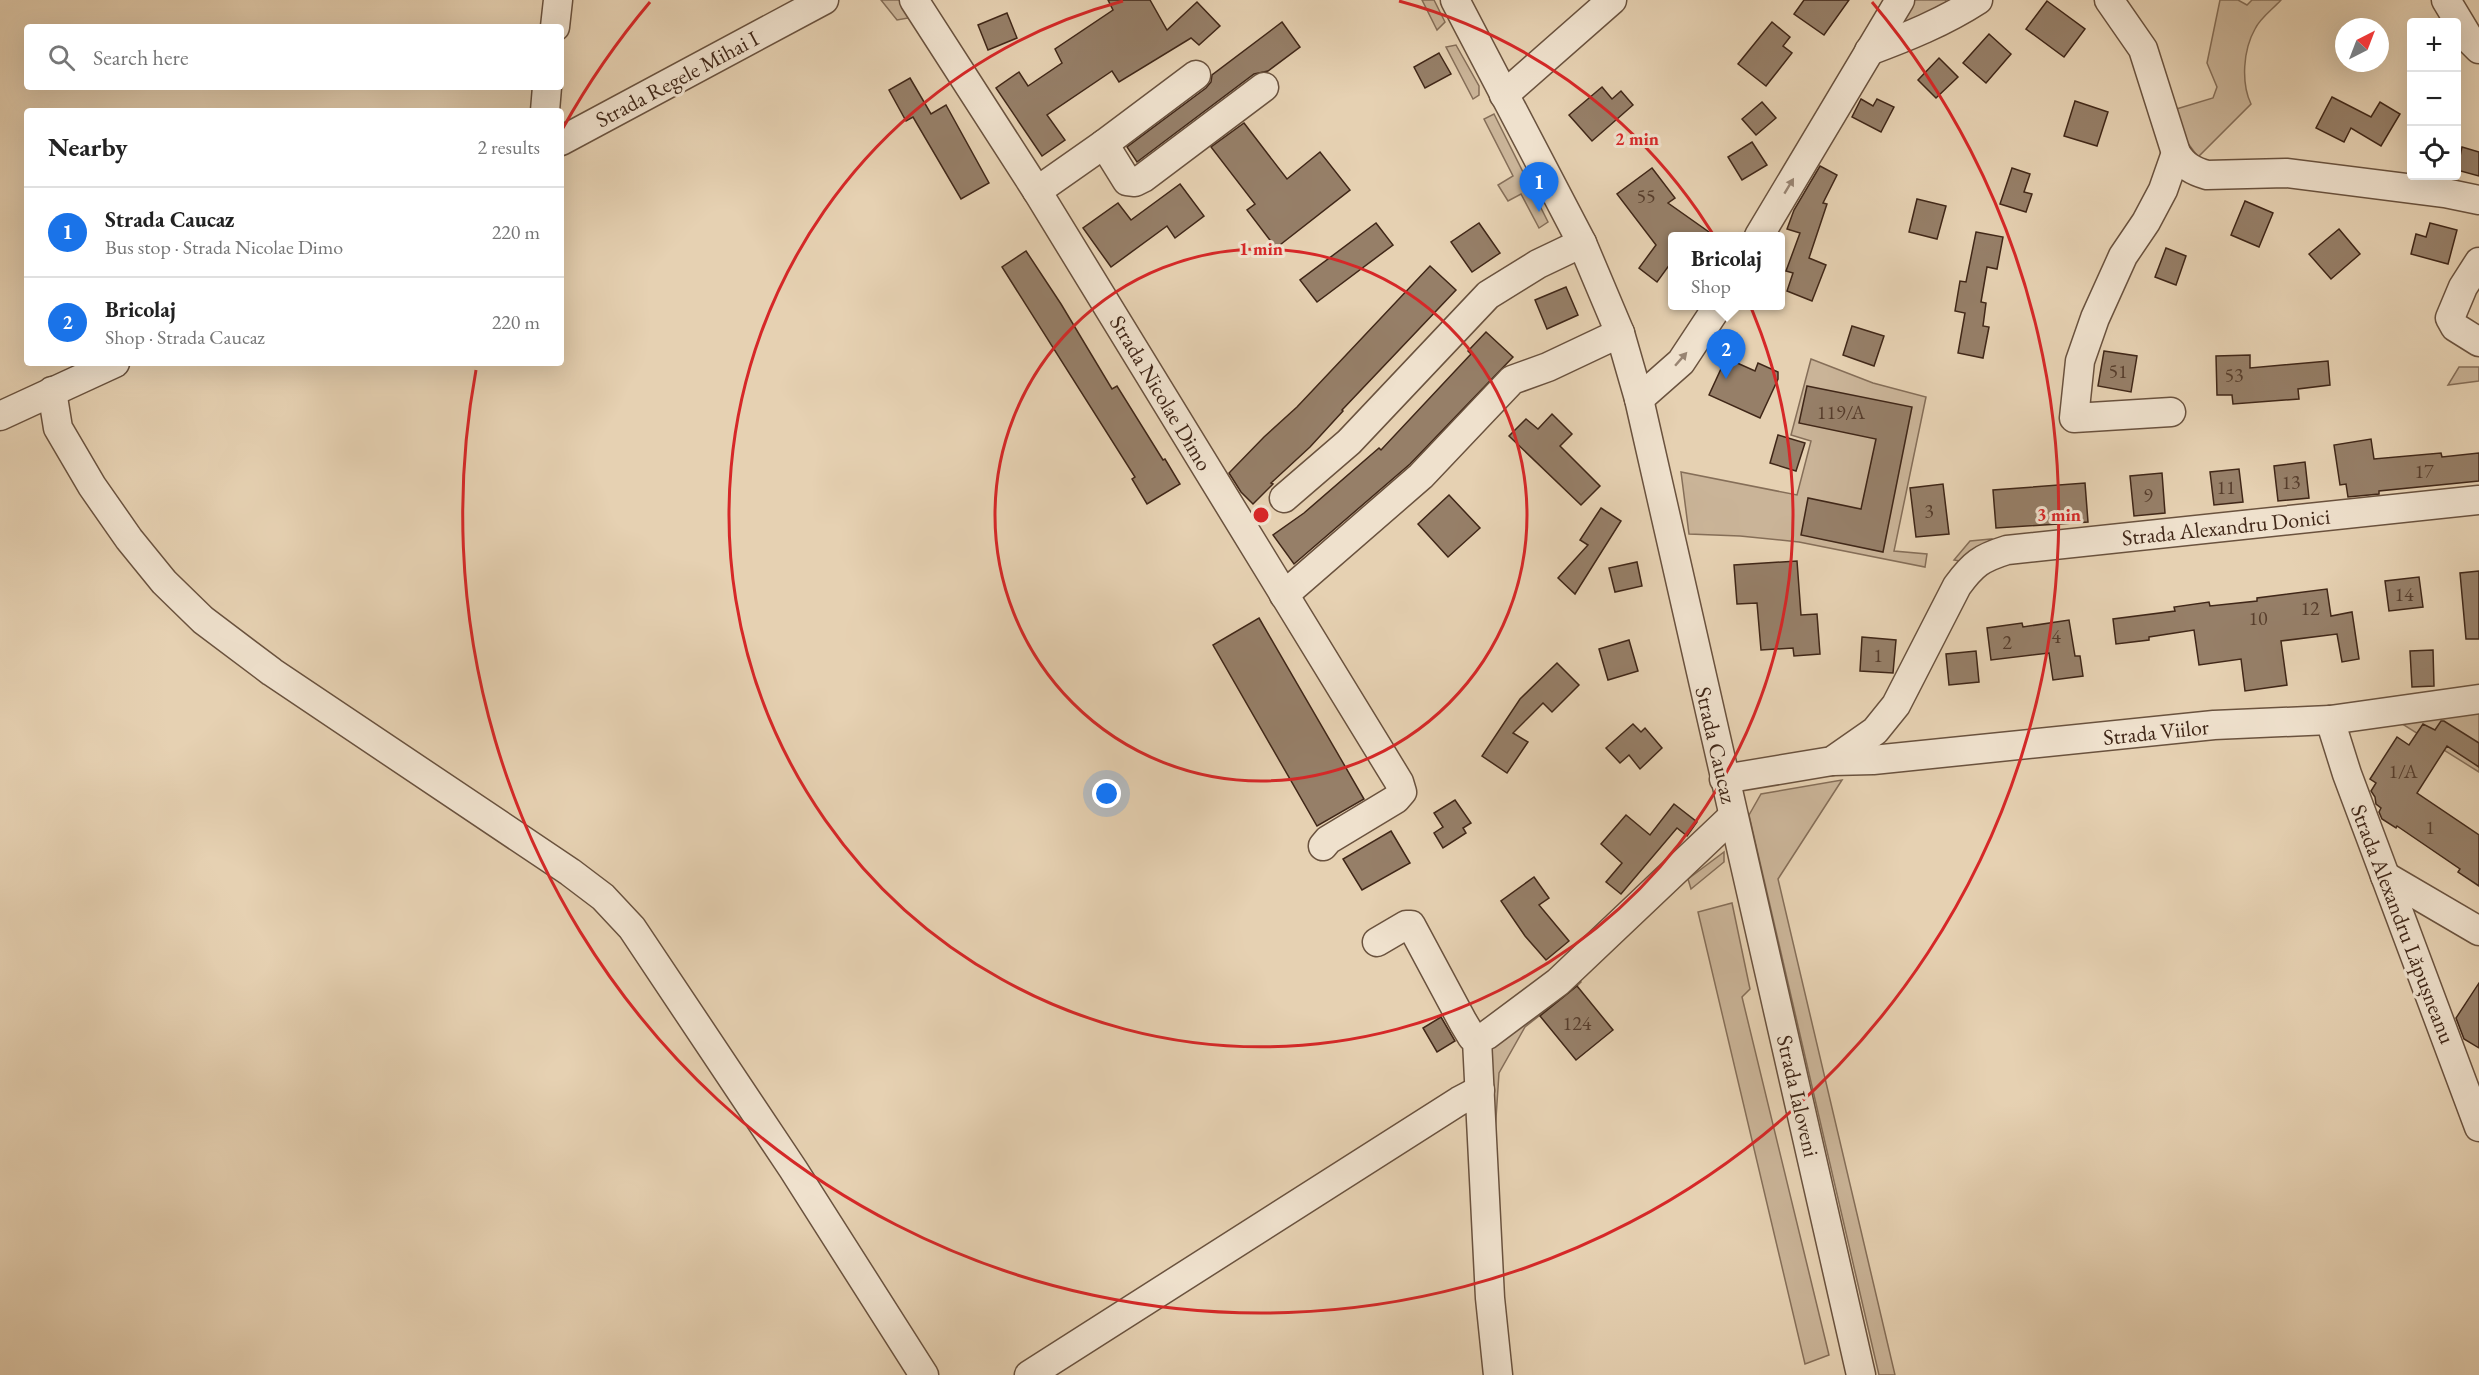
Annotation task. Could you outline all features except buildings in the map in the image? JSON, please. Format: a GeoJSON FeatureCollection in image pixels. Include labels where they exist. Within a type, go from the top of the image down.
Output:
{"type":"FeatureCollection","features":[{"type":"Feature","properties":{"kind":"street"},"geometry":{"type":"LineString","coordinates":[[555,24],[558,0]]}},
{"type":"Feature","properties":{"kind":"street","name":"Strada Regele Mihai I"},"geometry":{"type":"LineString","coordinates":[[564,139],[824,0]]}},
{"type":"Feature","properties":{"kind":"street","name":"Strada Nicolae Dimo"},"geometry":{"type":"LineString","coordinates":[[915,0],[1037,190],[1284,595]]}},
{"type":"Feature","properties":{"kind":"street"},"geometry":{"type":"LineString","coordinates":[[1455,0],[1582,243],[1620,333],[1639,399],[1681,362],[1715,310]]}},
{"type":"Feature","properties":{"kind":"street"},"geometry":{"type":"LineString","coordinates":[[1504,95],[1612,0]]}},
{"type":"Feature","properties":{"kind":"street"},"geometry":{"type":"LineString","coordinates":[[1762,232],[1900,0]]}},
{"type":"Feature","properties":{"kind":"street"},"geometry":{"type":"LineString","coordinates":[[1869,51],[1942,22],[1978,0]]}},
{"type":"Feature","properties":{"kind":"street"},"geometry":{"type":"LineString","coordinates":[[2109,0],[2142,49],[2156,87],[2175,153],[2182,163],[2195,172],[2207,175],[2286,173],[2445,193],[2479,200]]}},
{"type":"Feature","properties":{"kind":"street"},"geometry":{"type":"LineString","coordinates":[[2446,0],[2470,40],[2479,49]]}},
{"type":"Feature","properties":{"kind":"street"},"geometry":{"type":"LineString","coordinates":[[1037,190],[1104,144],[1196,75]]}},
{"type":"Feature","properties":{"kind":"street"},"geometry":{"type":"LineString","coordinates":[[1104,144],[1127,181],[1135,182],[1264,87]]}},
{"type":"Feature","properties":{"kind":"street"},"geometry":{"type":"LineString","coordinates":[[545,108],[548,90]]}},
{"type":"Feature","properties":{"kind":"street"},"geometry":{"type":"LineString","coordinates":[[2171,412],[2074,418],[2079,361],[2095,318],[2123,256],[2154,208],[2171,171],[2175,153]]}},
{"type":"Feature","properties":{"kind":"street"},"geometry":{"type":"LineString","coordinates":[[1284,498],[1349,441],[1488,295],[1538,264],[1582,243]]}},
{"type":"Feature","properties":{"kind":"street"},"geometry":{"type":"LineString","coordinates":[[2479,262],[2463,287],[2450,318],[2455,327],[2479,342]]}},
{"type":"Feature","properties":{"kind":"street"},"geometry":{"type":"LineString","coordinates":[[1323,846],[1328,840],[1396,799],[1402,792],[1399,782],[1284,595],[1421,476],[1512,380],[1548,367],[1620,333]]}},
{"type":"Feature","properties":{"kind":"street"},"geometry":{"type":"LineString","coordinates":[[0,416],[108,366]]}},
{"type":"Feature","properties":{"kind":"street"},"geometry":{"type":"LineString","coordinates":[[52,391],[58,428],[92,486],[157,573],[203,620],[272,672],[570,873],[603,897],[632,928],[793,1169],[924,1375]]}},
{"type":"Feature","properties":{"kind":"street","name":"Strada Caucaz"},"geometry":{"type":"LineString","coordinates":[[1477,1040],[1558,982],[1732,817],[1639,399]]}},
{"type":"Feature","properties":{"kind":"street","name":"Strada Alexandru Donici"},"geometry":{"type":"LineString","coordinates":[[1724,779],[1832,761],[1875,731],[1896,705],[1957,586],[1970,568],[1984,557],[2007,550],[2479,500]]}},
{"type":"Feature","properties":{"kind":"street","name":"Strada Viilor"},"geometry":{"type":"LineString","coordinates":[[1832,761],[1873,760],[2214,725],[2330,720],[2479,699]]}},
{"type":"Feature","properties":{"kind":"street","name":"Strada Alexandru Lăpușneanu"},"geometry":{"type":"LineString","coordinates":[[2330,720],[2347,774],[2479,1126]]}},
{"type":"Feature","properties":{"kind":"street","name":"Strada Ialoveni"},"geometry":{"type":"LineString","coordinates":[[1732,817],[1861,1375]]}},
{"type":"Feature","properties":{"kind":"street"},"geometry":{"type":"LineString","coordinates":[[2385,876],[2479,931]]}},
{"type":"Feature","properties":{"kind":"street"},"geometry":{"type":"LineString","coordinates":[[1377,942],[1406,925],[1411,925],[1463,1022],[1472,1037],[1477,1040],[1490,1298],[1498,1375]]}},
{"type":"Feature","properties":{"kind":"street"},"geometry":{"type":"LineString","coordinates":[[1029,1375],[1449,1107],[1480,1090]]}},
{"type":"Feature","properties":{"kind":"shaded area"},"geometry":{"type":"Polygon","coordinates":[[[881,0],[904,0],[914,17],[897,20],[881,0]]]}},
{"type":"Feature","properties":{"kind":"shaded area"},"geometry":{"type":"Polygon","coordinates":[[[1422,0],[1434,0],[1445,22],[1437,30],[1422,0]]]}},
{"type":"Feature","properties":{"kind":"shaded area"},"geometry":{"type":"Polygon","coordinates":[[[1910,0],[1945,0],[1952,6],[1894,26],[1910,0]]]}},
{"type":"Feature","properties":{"kind":"shaded area"},"geometry":{"type":"Polygon","coordinates":[[[2220,0],[2238,0],[2247,5],[2252,0],[2281,0],[2257,25],[2248,47],[2245,77],[2251,104],[2198,157],[2187,142],[2173,110],[2213,98],[2217,87],[2207,63],[2220,0]]]}},
{"type":"Feature","properties":{"kind":"shaded area"},"geometry":{"type":"Polygon","coordinates":[[[1456,45],[1479,86],[1479,95],[1473,99],[1446,47],[1456,45]]]}},
{"type":"Feature","properties":{"kind":"shaded area"},"geometry":{"type":"Polygon","coordinates":[[[1494,114],[1548,222],[1539,228],[1521,194],[1508,201],[1498,185],[1513,176],[1484,119],[1494,114]]]}},
{"type":"Feature","properties":{"kind":"shaded area"},"geometry":{"type":"Polygon","coordinates":[[[1811,359],[1873,383],[1926,397],[1894,551],[1927,554],[1925,567],[1799,542],[1689,534],[1681,472],[1797,495],[1811,441],[1791,435],[1811,359]]]}},
{"type":"Feature","properties":{"kind":"shaded area"},"geometry":{"type":"Polygon","coordinates":[[[2459,367],[2479,367],[2479,381],[2448,385],[2459,367]]]}},
{"type":"Feature","properties":{"kind":"shaded area"},"geometry":{"type":"Polygon","coordinates":[[[1991,539],[1965,562],[1954,560],[1970,541],[1991,539]]]}},
{"type":"Feature","properties":{"kind":"shaded area"},"geometry":{"type":"Polygon","coordinates":[[[2479,709],[2479,772],[2399,722],[2479,709]]]}},
{"type":"Feature","properties":{"kind":"shaded area"},"geometry":{"type":"Polygon","coordinates":[[[1842,780],[1778,879],[1895,1375],[1879,1375],[1749,815],[1761,794],[1842,780]]]}},
{"type":"Feature","properties":{"kind":"shaded area"},"geometry":{"type":"Polygon","coordinates":[[[1724,852],[1724,862],[1691,889],[1688,879],[1724,852]]]}},
{"type":"Feature","properties":{"kind":"shaded area"},"geometry":{"type":"Polygon","coordinates":[[[1732,903],[1750,989],[1742,997],[1829,1355],[1805,1364],[1698,912],[1732,903]]]}},
{"type":"Feature","properties":{"kind":"shaded area"},"geometry":{"type":"Polygon","coordinates":[[[1579,980],[1581,982],[1577,986],[1525,1027],[1499,1073],[1491,1193],[1483,1048],[1579,980]]]}},
{"type":"Feature","properties":{"kind":"place","name":"Strada Caucaz"},"geometry":{"type":"Point","coordinates":[1539,212]}},
{"type":"Feature","properties":{"kind":"place","name":"Bricolaj"},"geometry":{"type":"Point","coordinates":[1726,379]}}]}
